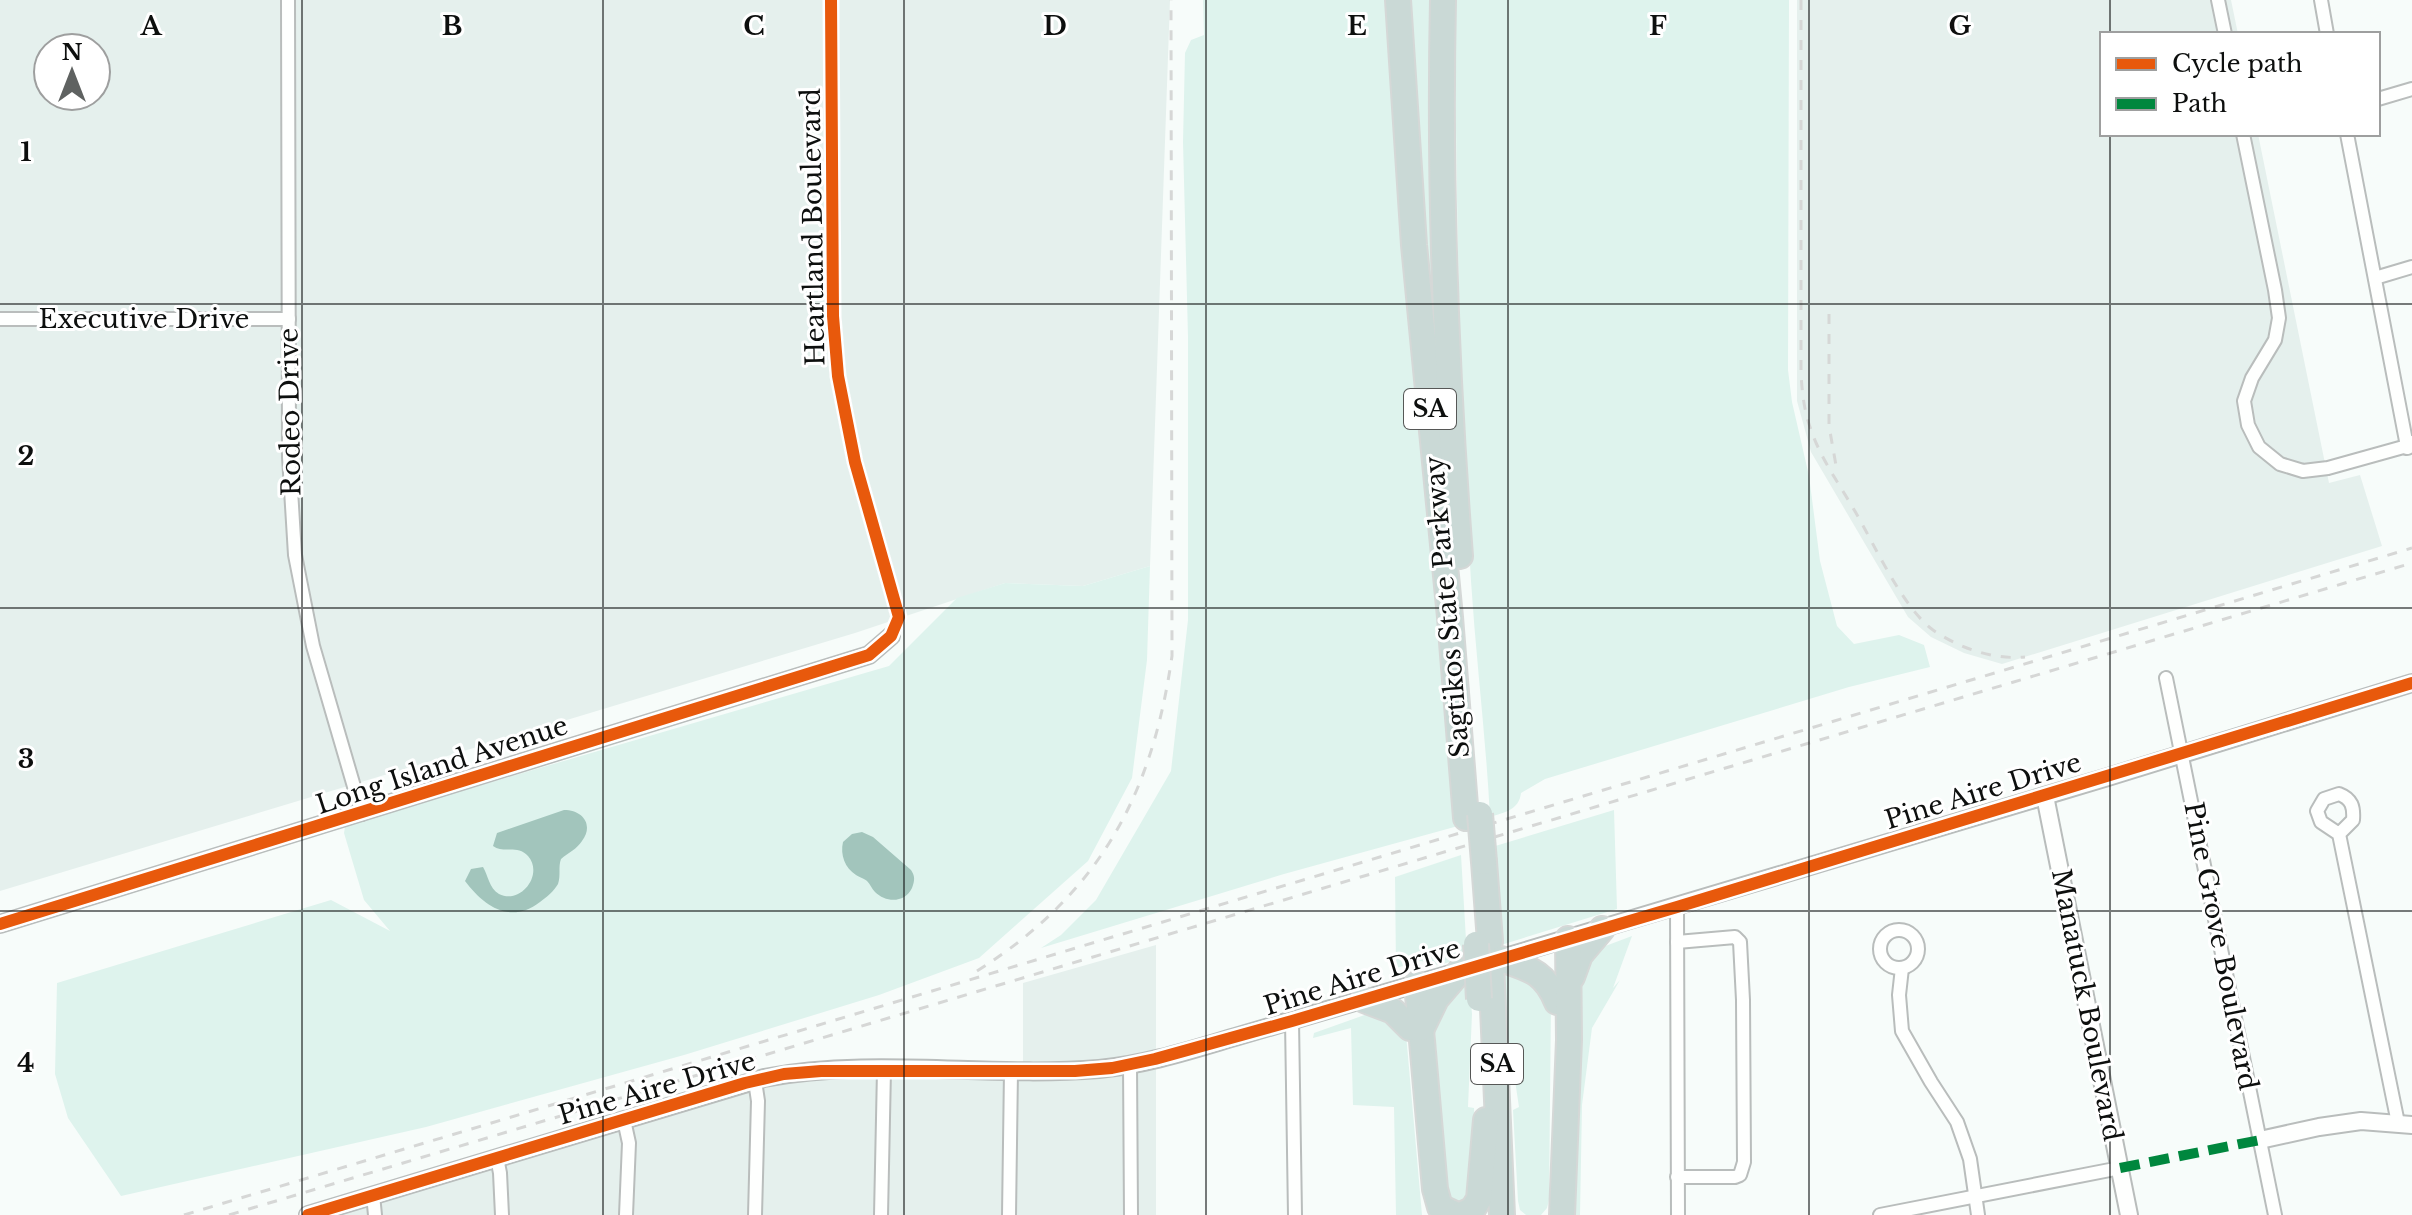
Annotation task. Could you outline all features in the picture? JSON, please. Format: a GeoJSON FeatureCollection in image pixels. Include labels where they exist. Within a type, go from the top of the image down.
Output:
{"type":"FeatureCollection","features":[{"type":"Feature","properties":{"kind":"highway","name":"Sagtikos State Parkway"},"geometry":{"type":"LineString","coordinates":[[1398,0],[1410,203],[1450,617],[1473,816]]}},
{"type":"Feature","properties":{"kind":"highway","name":"Sagtikos State Parkway"},"geometry":{"type":"LineString","coordinates":[[1443,0],[1443,158],[1451,412],[1473,816],[1489,948],[1486,998],[1502,1215]]}},
{"type":"Feature","properties":{"kind":"highway"},"geometry":{"type":"LineString","coordinates":[[1546,1215],[1552,1207],[1554,1195],[1563,1006],[1580,955],[1602,929]]}},
{"type":"Feature","properties":{"kind":"highway"},"geometry":{"type":"LineString","coordinates":[[1562,1215],[1564,940]]}},
{"type":"Feature","properties":{"kind":"highway"},"geometry":{"type":"LineString","coordinates":[[1489,948],[1541,976],[1563,1006]]}},
{"type":"Feature","properties":{"kind":"highway"},"geometry":{"type":"LineString","coordinates":[[1460,971],[1416,1029],[1436,1197],[1440,1207],[1459,1215],[1473,1209],[1479,1199],[1493,1125]]}},
{"type":"Feature","properties":{"kind":"highway"},"geometry":{"type":"LineString","coordinates":[[1412,985],[1428,1215]]}},
{"type":"Feature","properties":{"kind":"highway"},"geometry":{"type":"LineString","coordinates":[[1364,1000],[1393,1011],[1416,1029]]}},
{"type":"Feature","properties":{"kind":"highway","name":"Sagtikos State Parkway"},"geometry":{"type":"LineString","coordinates":[[1490,1215],[1493,1125]]}},
{"type":"Feature","properties":{"kind":"highway"},"geometry":{"type":"LineString","coordinates":[[1493,1125],[1511,1187],[1511,1200],[1518,1215]]}},
{"type":"Feature","properties":{"kind":"street","name":"Rodeo Drive"},"geometry":{"type":"LineString","coordinates":[[288,0],[289,461],[295,555],[313,646],[362,814]]}},
{"type":"Feature","properties":{"kind":"street","name":"Heartland Boulevard"},"geometry":{"type":"LineString","coordinates":[[831,0],[833,316],[838,376],[855,462],[899,617],[891,636]]}},
{"type":"Feature","properties":{"kind":"street"},"geometry":{"type":"LineString","coordinates":[[2218,0],[2225,32]]}},
{"type":"Feature","properties":{"kind":"street"},"geometry":{"type":"LineString","coordinates":[[2321,0],[2327,32]]}},
{"type":"Feature","properties":{"kind":"street"},"geometry":{"type":"LineString","coordinates":[[2380,98],[2412,89]]}},
{"type":"Feature","properties":{"kind":"street"},"geometry":{"type":"LineString","coordinates":[[2243,136],[2279,318],[2275,340],[2252,378],[2244,401],[2248,425],[2259,447],[2280,464],[2303,471],[2328,468],[2410,445],[2347,136]]}},
{"type":"Feature","properties":{"kind":"street"},"geometry":{"type":"LineString","coordinates":[[2375,278],[2412,267]]}},
{"type":"Feature","properties":{"kind":"street","name":"Executive Drive"},"geometry":{"type":"LineString","coordinates":[[0,319],[289,319]]}},
{"type":"Feature","properties":{"kind":"street","name":"Long Island Avenue"},"geometry":{"type":"LineString","coordinates":[[0,924],[869,655],[891,636]]}},
{"type":"Feature","properties":{"kind":"street","name":"Pine Grove Boulevard"},"geometry":{"type":"LineString","coordinates":[[2166,678],[2275,1215]]}},
{"type":"Feature","properties":{"kind":"street","name":"Pine Aire Drive"},"geometry":{"type":"LineString","coordinates":[[308,1215],[755,1081],[796,1073],[1075,1071],[1130,1064],[1292,1021],[1460,971],[1489,948],[1564,940],[2412,683]]}},
{"type":"Feature","properties":{"kind":"street","name":"Manatuck Boulevard"},"geometry":{"type":"LineString","coordinates":[[2045,796],[2129,1215]]}},
{"type":"Feature","properties":{"kind":"street"},"geometry":{"type":"LineString","coordinates":[[2260,1140],[2361,1121],[2405,1124],[2339,834]]}},
{"type":"Feature","properties":{"kind":"street"},"geometry":{"type":"LineString","coordinates":[[1677,907],[1678,1215]]}},
{"type":"Feature","properties":{"kind":"street"},"geometry":{"type":"LineString","coordinates":[[1677,942],[1735,937],[1740,942],[1744,1147],[1740,1175],[1677,1177]]}},
{"type":"Feature","properties":{"kind":"street"},"geometry":{"type":"LineString","coordinates":[[1902,968],[1899,995],[1902,1031],[1957,1122],[1970,1159],[1978,1215]]}},
{"type":"Feature","properties":{"kind":"street"},"geometry":{"type":"LineString","coordinates":[[1292,1021],[1295,1215]]}},
{"type":"Feature","properties":{"kind":"street"},"geometry":{"type":"LineString","coordinates":[[1130,1064],[1131,1215]]}},
{"type":"Feature","properties":{"kind":"street"},"geometry":{"type":"LineString","coordinates":[[881,1215],[884,1070]]}},
{"type":"Feature","properties":{"kind":"street"},"geometry":{"type":"LineString","coordinates":[[1009,1215],[1011,1071]]}},
{"type":"Feature","properties":{"kind":"street"},"geometry":{"type":"LineString","coordinates":[[755,1081],[758,1101],[755,1215]]}},
{"type":"Feature","properties":{"kind":"street"},"geometry":{"type":"LineString","coordinates":[[624,1120],[629,1143],[626,1215]]}},
{"type":"Feature","properties":{"kind":"street"},"geometry":{"type":"LineString","coordinates":[[497,1158],[502,1215]]}},
{"type":"Feature","properties":{"kind":"street"},"geometry":{"type":"LineString","coordinates":[[1880,1215],[2120,1168]]}},
{"type":"Feature","properties":{"kind":"street"},"geometry":{"type":"LineString","coordinates":[[373,1195],[375,1215]]}},
{"type":"Feature","properties":{"kind":"shaded area"},"geometry":{"type":"Polygon","coordinates":[[[0,0],[1170,0],[1150,566],[1083,586],[1005,583],[855,633],[0,891],[0,0]]]}},
{"type":"Feature","properties":{"kind":"shaded area"},"geometry":{"type":"Polygon","coordinates":[[[1203,0],[1390,0],[1458,826],[1284,874],[1041,948],[1061,935],[1096,900],[1171,771],[1188,620],[1188,337],[1183,142],[1185,53],[1191,40],[1204,35],[1203,0]]]}},
{"type":"Feature","properties":{"kind":"shaded area"},"geometry":{"type":"Polygon","coordinates":[[[1407,0],[1435,0],[1437,442],[1407,0]]]}},
{"type":"Feature","properties":{"kind":"shaded area"},"geometry":{"type":"Polygon","coordinates":[[[1455,0],[1789,0],[1788,370],[1809,476],[1820,561],[1837,626],[1854,644],[1899,635],[1924,645],[1930,667],[1849,687],[1545,779],[1521,793],[1520,799],[1510,810],[1490,817],[1471,581],[1464,436],[1457,218],[1455,0]]]}},
{"type":"Feature","properties":{"kind":"shaded area"},"geometry":{"type":"Polygon","coordinates":[[[1797,0],[2231,0],[2238,32],[2100,32],[2100,136],[2258,136],[2329,483],[2360,475],[2382,546],[2002,664],[1964,653],[1931,637],[1908,617],[1811,452],[1797,401],[1797,0]]]}},
{"type":"Feature","properties":{"kind":"shaded area"},"geometry":{"type":"Polygon","coordinates":[[[1150,566],[1147,660],[1132,778],[1088,861],[979,958],[879,995],[684,1055],[426,1127],[121,1196],[68,1118],[55,1074],[57,983],[331,900],[390,931],[364,900],[344,833],[348,824],[889,666],[957,598],[1005,583],[1083,586],[1150,566]]]}},
{"type":"Feature","properties":{"kind":"shaded area"},"geometry":{"type":"Polygon","coordinates":[[[564,810],[581,816],[587,829],[578,846],[561,859],[558,884],[540,902],[518,912],[498,910],[465,881],[471,869],[483,867],[499,894],[507,896],[522,892],[532,879],[532,863],[524,852],[493,846],[497,833],[564,810]]]}},
{"type":"Feature","properties":{"kind":"shaded area"},"geometry":{"type":"Polygon","coordinates":[[[1614,810],[1617,909],[1501,945],[1492,847],[1614,810]]]}},
{"type":"Feature","properties":{"kind":"shaded area"},"geometry":{"type":"Polygon","coordinates":[[[862,832],[873,837],[911,870],[914,883],[905,896],[895,900],[879,896],[867,881],[846,865],[843,842],[852,834],[862,832]]]}},
{"type":"Feature","properties":{"kind":"shaded area"},"geometry":{"type":"Polygon","coordinates":[[[1461,855],[1467,957],[1439,965],[1421,961],[1396,968],[1395,877],[1461,855]]]}},
{"type":"Feature","properties":{"kind":"shaded area"},"geometry":{"type":"Polygon","coordinates":[[[1632,936],[1613,988],[1620,980],[1592,1028],[1582,1105],[1580,1215],[1572,1215],[1578,972],[1600,948],[1632,936]]]}},
{"type":"Feature","properties":{"kind":"shaded area"},"geometry":{"type":"Polygon","coordinates":[[[1156,945],[1156,1215],[308,1215],[820,1061],[1023,1062],[1023,983],[1156,945]]]}},
{"type":"Feature","properties":{"kind":"shaded area"},"geometry":{"type":"Polygon","coordinates":[[[1507,973],[1528,975],[1551,1002],[1549,1200],[1541,1215],[1526,1215],[1520,1210],[1518,1201],[1513,1110],[1519,1107],[1505,1015],[1470,992],[1468,1107],[1474,1108],[1477,1192],[1469,1208],[1442,1196],[1441,1112],[1434,1018],[1457,989],[1507,973]]]}},
{"type":"Feature","properties":{"kind":"shaded area"},"geometry":{"type":"Polygon","coordinates":[[[1373,1012],[1406,1034],[1422,1215],[1396,1215],[1394,1107],[1353,1105],[1351,1028],[1313,1038],[1314,1033],[1373,1012]]]}},
{"type":"Feature","properties":{"kind":"railway"},"geometry":{"type":"LineString","coordinates":[[977,971],[1020,941],[1056,909],[1087,874],[1113,837],[1134,797],[1163,707],[1172,656],[1171,0]]}},
{"type":"Feature","properties":{"kind":"railway"},"geometry":{"type":"LineString","coordinates":[[1801,0],[1801,373],[1810,427],[1890,576],[1922,620],[1933,630],[1965,647],[1989,655],[2025,657]]}},
{"type":"Feature","properties":{"kind":"railway"},"geometry":{"type":"LineString","coordinates":[[1829,314],[1829,426],[1837,471]]}},
{"type":"Feature","properties":{"kind":"railway"},"geometry":{"type":"LineString","coordinates":[[184,1215],[2412,548]]}},
{"type":"Feature","properties":{"kind":"railway"},"geometry":{"type":"LineString","coordinates":[[229,1215],[2412,563]]}},
{"type":"Feature","properties":{"kind":"marked path"},"geometry":{"type":"LineString","coordinates":[[2120,1168],[2260,1140]]}},
{"type":"Feature","properties":{"kind":"cycle path"},"geometry":{"type":"LineString","coordinates":[[0,924],[869,655],[891,636],[899,617],[855,462],[838,376],[833,316],[831,0]]}},
{"type":"Feature","properties":{"kind":"cycle path"},"geometry":{"type":"LineString","coordinates":[[308,1215],[745,1083],[784,1074],[821,1071],[1075,1071],[1112,1068],[1155,1059],[1677,907],[2412,683]]}}]}
